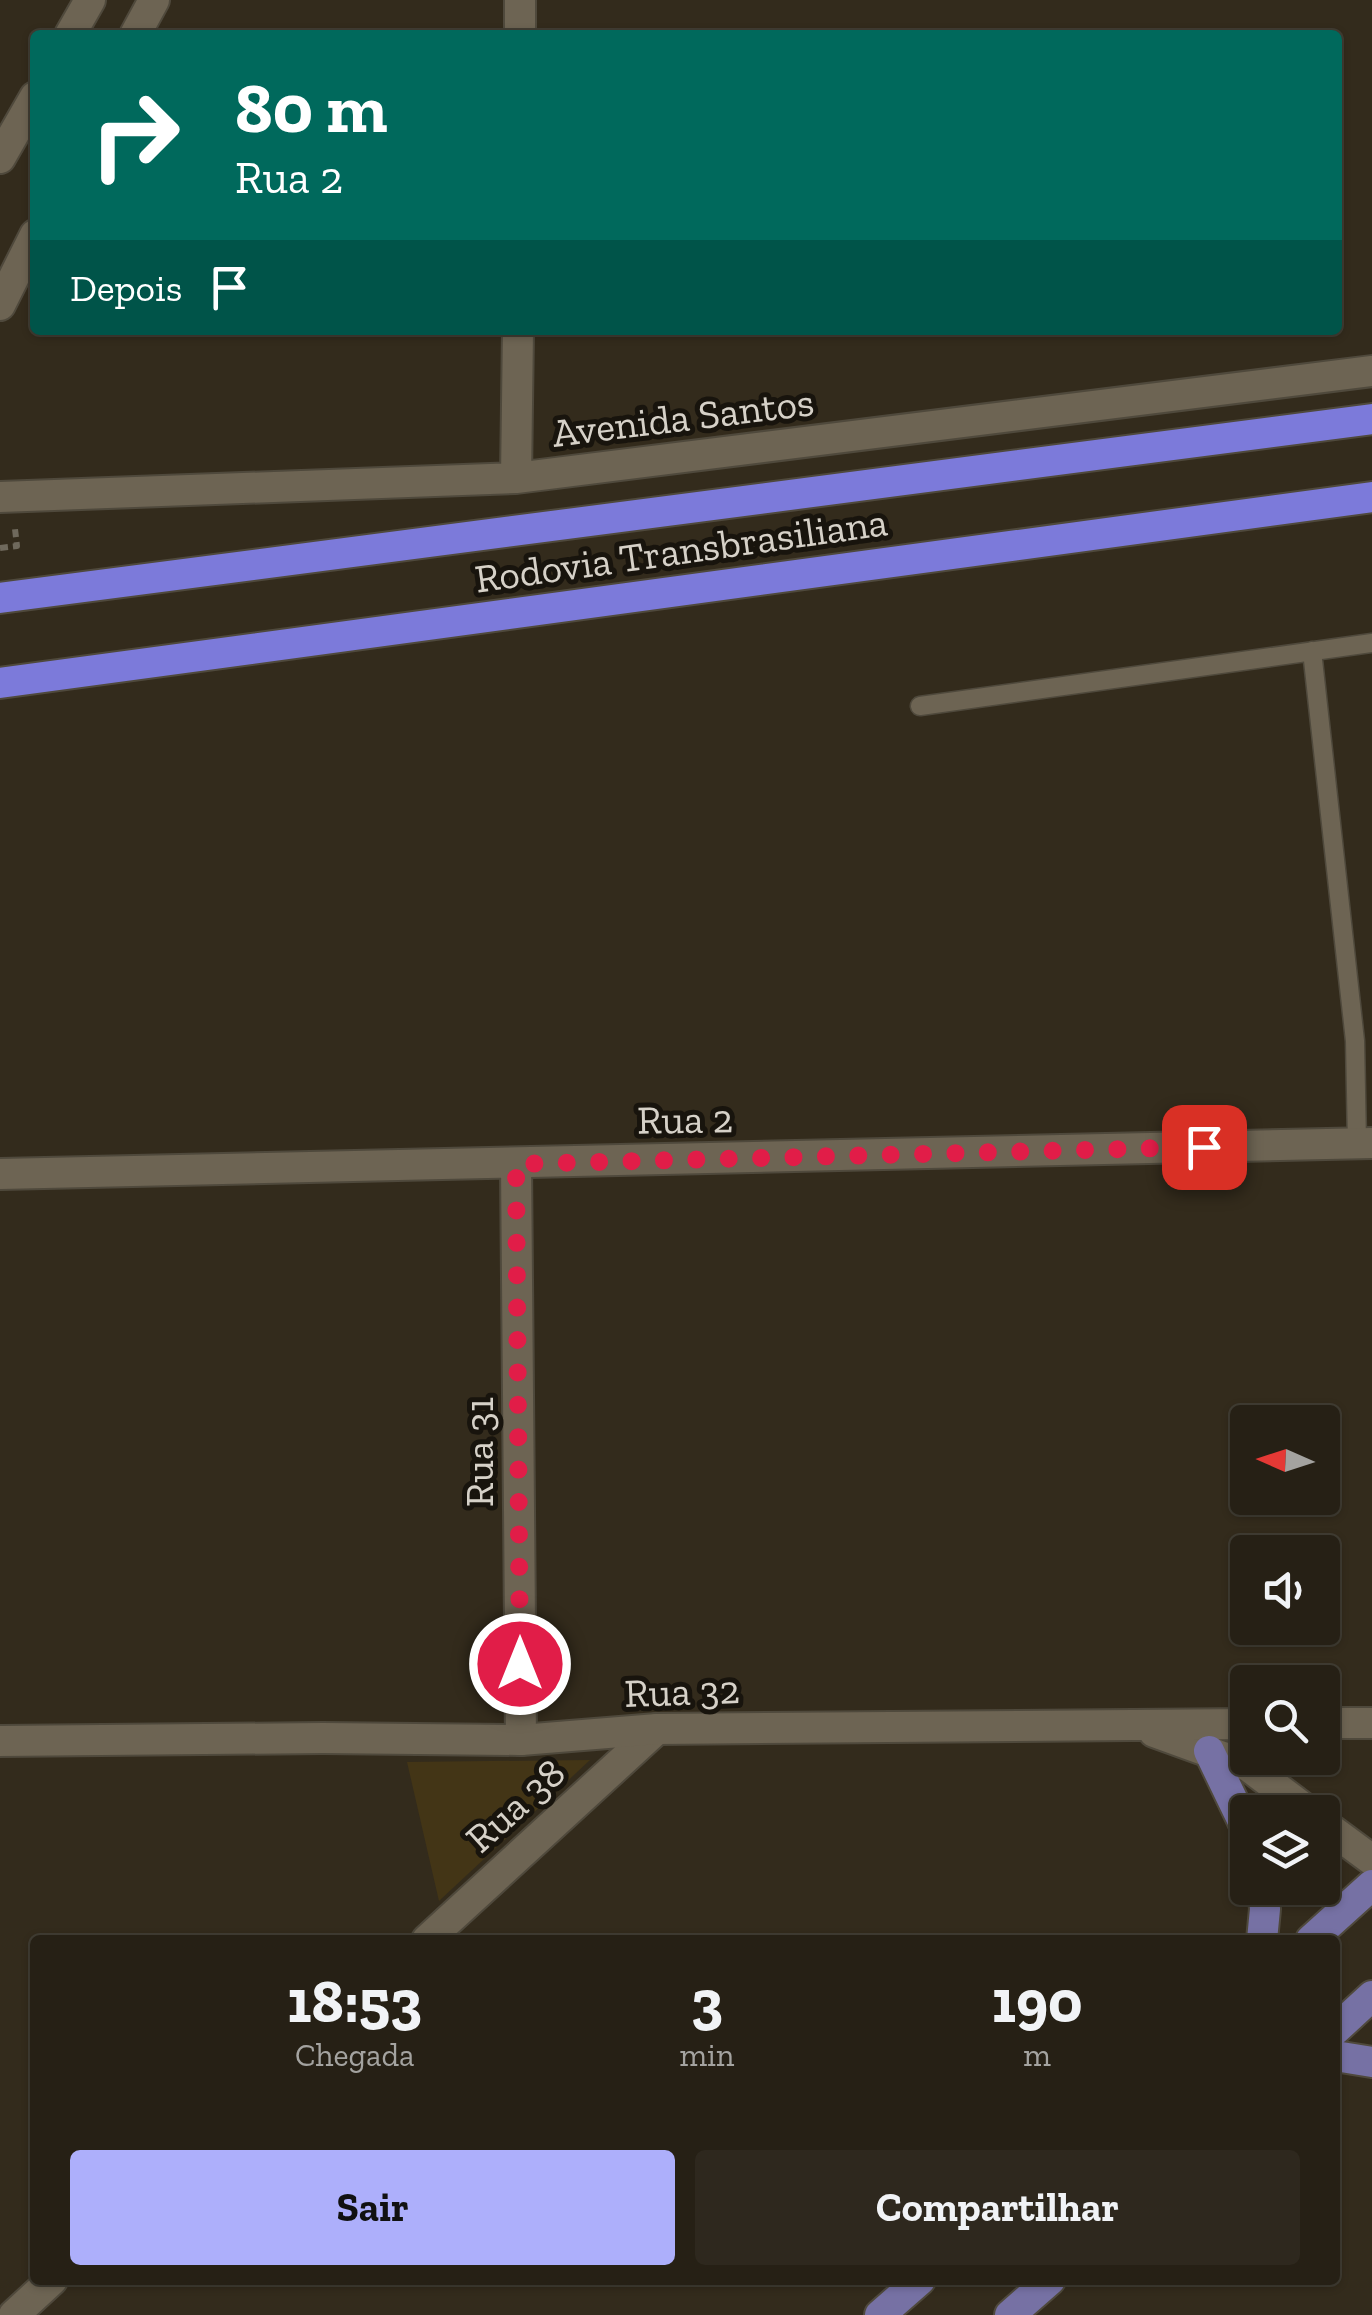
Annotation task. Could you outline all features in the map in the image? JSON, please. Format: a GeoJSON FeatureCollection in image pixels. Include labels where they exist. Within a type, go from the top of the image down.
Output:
{"type":"FeatureCollection","features":[{"type":"Feature","properties":{"kind":"highway","name":"Rodovia Transbrasiliana"},"geometry":{"type":"LineString","coordinates":[[0,598],[1372,419]]}},
{"type":"Feature","properties":{"kind":"highway","name":"Rodovia Transbrasiliana"},"geometry":{"type":"LineString","coordinates":[[0,683],[1372,496]]}},
{"type":"Feature","properties":{"kind":"main road"},"geometry":{"type":"LineString","coordinates":[[1209,1751],[1230,1795]]}},
{"type":"Feature","properties":{"kind":"main road"},"geometry":{"type":"LineString","coordinates":[[1316,1935],[1372,1885]]}},
{"type":"Feature","properties":{"kind":"main road"},"geometry":{"type":"LineString","coordinates":[[1263,1935],[1265,1905]]}},
{"type":"Feature","properties":{"kind":"main road"},"geometry":{"type":"LineString","coordinates":[[1340,2025],[1372,1996]]}},
{"type":"Feature","properties":{"kind":"main road"},"geometry":{"type":"LineString","coordinates":[[1340,2057],[1372,2062]]}},
{"type":"Feature","properties":{"kind":"main road"},"geometry":{"type":"LineString","coordinates":[[880,2315],[914,2285]]}},
{"type":"Feature","properties":{"kind":"main road"},"geometry":{"type":"LineString","coordinates":[[1010,2315],[1044,2285]]}},
{"type":"Feature","properties":{"kind":"street"},"geometry":{"type":"LineString","coordinates":[[73,30],[90,0]]}},
{"type":"Feature","properties":{"kind":"street"},"geometry":{"type":"LineString","coordinates":[[138,30],[154,0]]}},
{"type":"Feature","properties":{"kind":"street"},"geometry":{"type":"LineString","coordinates":[[520,0],[520,30]]}},
{"type":"Feature","properties":{"kind":"street"},"geometry":{"type":"LineString","coordinates":[[0,158],[30,106]]}},
{"type":"Feature","properties":{"kind":"street"},"geometry":{"type":"LineString","coordinates":[[0,305],[30,245]]}},
{"type":"Feature","properties":{"kind":"street"},"geometry":{"type":"LineString","coordinates":[[516,478],[518,335]]}},
{"type":"Feature","properties":{"kind":"street","name":"Avenida Santos"},"geometry":{"type":"LineString","coordinates":[[0,497],[516,478],[1372,371]]}},
{"type":"Feature","properties":{"kind":"street","name":"Rua 2"},"geometry":{"type":"LineString","coordinates":[[0,1174],[1365,1143]]}},
{"type":"Feature","properties":{"kind":"street","name":"Rua 31"},"geometry":{"type":"LineString","coordinates":[[516,1164],[521,1740]]}},
{"type":"Feature","properties":{"kind":"street"},"geometry":{"type":"LineString","coordinates":[[1133,1724],[1248,1766],[1286,1795]]}},
{"type":"Feature","properties":{"kind":"street","name":"Rua 32"},"geometry":{"type":"LineString","coordinates":[[0,1742],[521,1740],[657,1729],[1230,1724]]}},
{"type":"Feature","properties":{"kind":"street"},"geometry":{"type":"LineString","coordinates":[[1340,1724],[1372,1724]]}},
{"type":"Feature","properties":{"kind":"street","name":"Rua 38"},"geometry":{"type":"LineString","coordinates":[[432,1935],[657,1729]]}},
{"type":"Feature","properties":{"kind":"street"},"geometry":{"type":"LineString","coordinates":[[1340,1836],[1372,1860]]}},
{"type":"Feature","properties":{"kind":"street"},"geometry":{"type":"LineString","coordinates":[[14,2315],[47,2285]]}},
{"type":"Feature","properties":{"kind":"lane"},"geometry":{"type":"LineString","coordinates":[[920,706],[1372,643]]}},
{"type":"Feature","properties":{"kind":"lane"},"geometry":{"type":"LineString","coordinates":[[1312,652],[1365,1143]]}},
{"type":"Feature","properties":{"kind":"path"},"geometry":{"type":"LineString","coordinates":[[0,526],[14,524],[17,546],[0,548]]}},
{"type":"Feature","properties":{"kind":"shaded area"},"geometry":{"type":"Polygon","coordinates":[[[590,1760],[439,1901],[407,1762],[590,1760]]]}},
{"type":"Feature","properties":{"kind":"route"},"geometry":{"type":"LineString","coordinates":[[520,1664],[516,1164],[1204,1147]]}}]}
